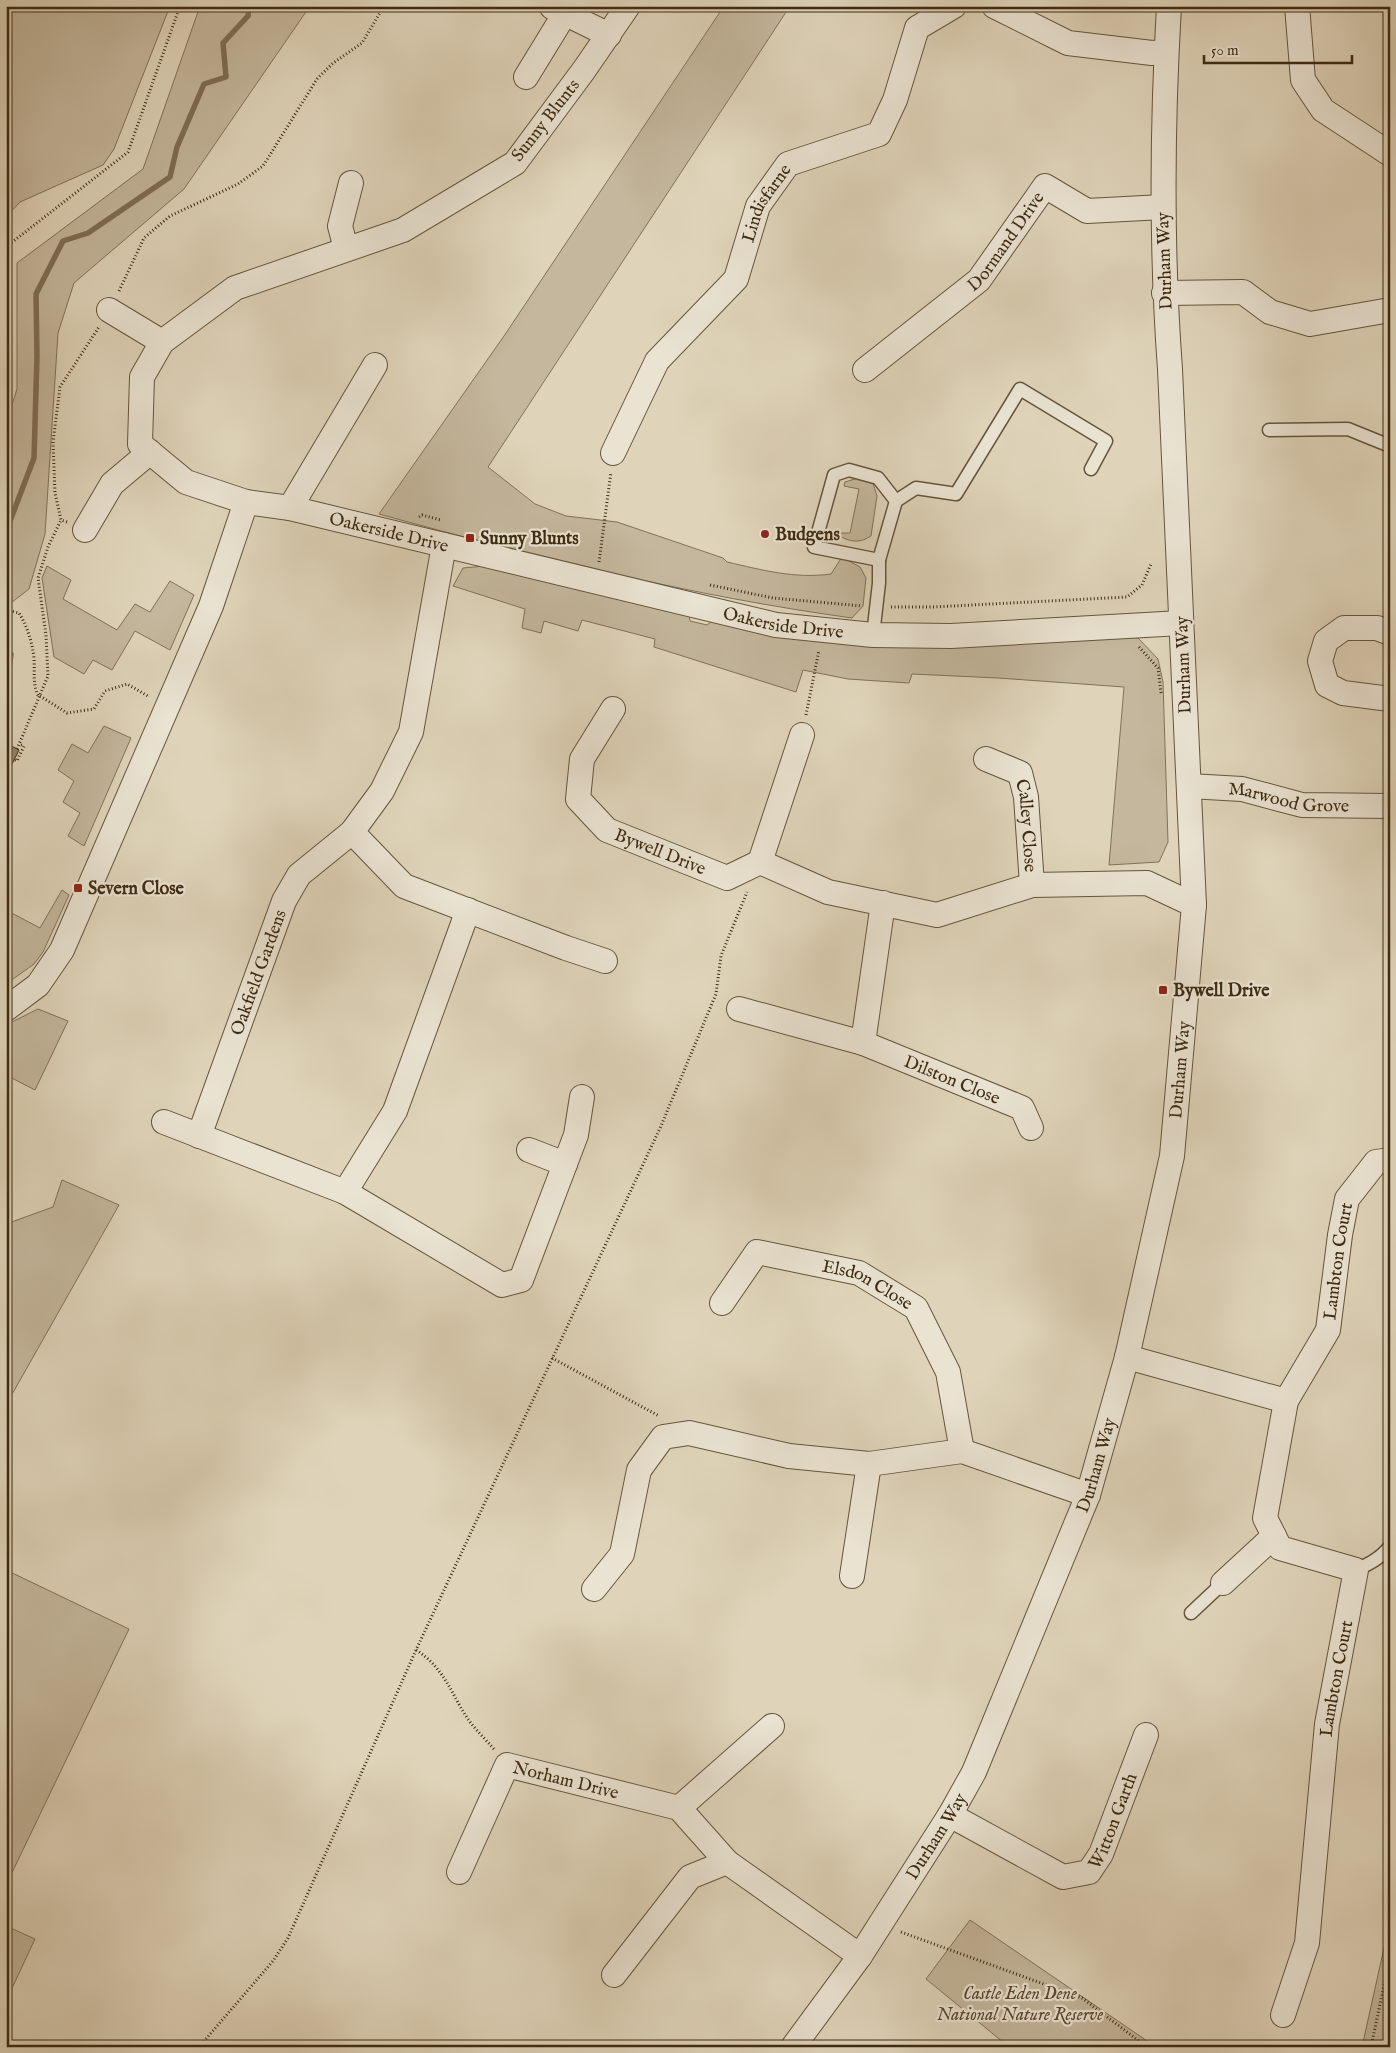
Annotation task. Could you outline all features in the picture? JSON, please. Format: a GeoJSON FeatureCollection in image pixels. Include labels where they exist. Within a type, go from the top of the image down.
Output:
{"type":"FeatureCollection","features":[{"type":"Feature","properties":{"kind":"street","name":"Sunny Blunts"},"geometry":{"type":"LineString","coordinates":[[246,502],[186,482],[140,444],[142,377],[162,342],[234,288],[403,230],[515,163],[628,6]]}},
{"type":"Feature","properties":{"kind":"street","name":"Lindisfarne"},"geometry":{"type":"LineString","coordinates":[[613,453],[657,361],[736,279],[758,206],[788,164],[879,134],[895,100],[917,28],[954,6]]}},
{"type":"Feature","properties":{"kind":"street"},"geometry":{"type":"LineString","coordinates":[[994,6],[1068,43],[1152,53],[1166,52]]}},
{"type":"Feature","properties":{"kind":"street","name":"Durham Way"},"geometry":{"type":"LineString","coordinates":[[793,2047],[860,1956],[950,1815],[974,1772],[1088,1495],[1127,1357],[1172,1156],[1194,905],[1170,369],[1164,293],[1162,207],[1169,6]]}},
{"type":"Feature","properties":{"kind":"street"},"geometry":{"type":"LineString","coordinates":[[1297,6],[1302,80],[1322,110],[1390,154]]}},
{"type":"Feature","properties":{"kind":"street"},"geometry":{"type":"LineString","coordinates":[[526,77],[557,10],[608,35]]}},
{"type":"Feature","properties":{"kind":"street"},"geometry":{"type":"LineString","coordinates":[[346,249],[340,226],[351,183]]}},
{"type":"Feature","properties":{"kind":"street","name":"Dormand Drive"},"geometry":{"type":"LineString","coordinates":[[865,370],[979,280],[1045,186],[1087,210],[1162,207]]}},
{"type":"Feature","properties":{"kind":"street"},"geometry":{"type":"LineString","coordinates":[[1164,293],[1243,292],[1270,312],[1310,324],[1390,310]]}},
{"type":"Feature","properties":{"kind":"street"},"geometry":{"type":"LineString","coordinates":[[109,310],[162,342]]}},
{"type":"Feature","properties":{"kind":"street"},"geometry":{"type":"LineString","coordinates":[[290,508],[374,365]]}},
{"type":"Feature","properties":{"kind":"street"},"geometry":{"type":"LineString","coordinates":[[86,530],[112,484],[150,452]]}},
{"type":"Feature","properties":{"kind":"street"},"geometry":{"type":"LineString","coordinates":[[6,1009],[38,985],[62,950],[210,606],[246,502]]}},
{"type":"Feature","properties":{"kind":"street","name":"Oakerside Drive"},"geometry":{"type":"LineString","coordinates":[[246,502],[290,508],[776,625],[873,635],[951,636],[1182,623]]}},
{"type":"Feature","properties":{"kind":"street","name":"Oakfield Gardens"},"geometry":{"type":"LineString","coordinates":[[199,1136],[284,901],[299,875],[352,832],[382,791],[411,732],[444,545]]}},
{"type":"Feature","properties":{"kind":"street"},"geometry":{"type":"LineString","coordinates":[[1390,633],[1377,628],[1344,628],[1326,640],[1320,661],[1327,685],[1342,693],[1390,700]]}},
{"type":"Feature","properties":{"kind":"street","name":"Bywell Drive"},"geometry":{"type":"LineString","coordinates":[[613,709],[582,759],[578,799],[607,830],[727,878],[760,862]]}},
{"type":"Feature","properties":{"kind":"street"},"geometry":{"type":"LineString","coordinates":[[802,735],[760,862],[828,892],[937,915],[1032,885],[1147,883],[1194,905]]}},
{"type":"Feature","properties":{"kind":"street","name":"Calley Close"},"geometry":{"type":"LineString","coordinates":[[986,759],[1020,773],[1026,798],[1032,885]]}},
{"type":"Feature","properties":{"kind":"street","name":"Marwood Grove"},"geometry":{"type":"LineString","coordinates":[[1188,786],[1242,789],[1302,806],[1390,806]]}},
{"type":"Feature","properties":{"kind":"street"},"geometry":{"type":"LineString","coordinates":[[352,832],[404,886],[605,961]]}},
{"type":"Feature","properties":{"kind":"street"},"geometry":{"type":"LineString","coordinates":[[863,1043],[883,903]]}},
{"type":"Feature","properties":{"kind":"street"},"geometry":{"type":"LineString","coordinates":[[345,1192],[395,1111],[468,910]]}},
{"type":"Feature","properties":{"kind":"street","name":"Dilston Close"},"geometry":{"type":"LineString","coordinates":[[738,1009],[863,1043],[1022,1108],[1031,1128]]}},
{"type":"Feature","properties":{"kind":"street"},"geometry":{"type":"LineString","coordinates":[[164,1122],[345,1192],[502,1285],[521,1280],[576,1135],[582,1097]]}},
{"type":"Feature","properties":{"kind":"street"},"geometry":{"type":"LineString","coordinates":[[529,1150],[565,1164]]}},
{"type":"Feature","properties":{"kind":"street","name":"Lambton Court"},"geometry":{"type":"LineString","coordinates":[[1283,2015],[1307,1943],[1327,1724],[1356,1570],[1280,1548],[1265,1518],[1286,1401],[1328,1330],[1340,1235],[1347,1199],[1376,1162],[1390,1160]]}},
{"type":"Feature","properties":{"kind":"street","name":"Elsdon Close"},"geometry":{"type":"LineString","coordinates":[[722,1303],[757,1252],[858,1273],[916,1308],[948,1372],[962,1451]]}},
{"type":"Feature","properties":{"kind":"street"},"geometry":{"type":"LineString","coordinates":[[1127,1357],[1286,1401]]}},
{"type":"Feature","properties":{"kind":"street"},"geometry":{"type":"LineString","coordinates":[[594,1589],[622,1554],[639,1470],[663,1437],[689,1433],[789,1456],[869,1464],[962,1451],[1088,1495]]}},
{"type":"Feature","properties":{"kind":"street"},"geometry":{"type":"LineString","coordinates":[[852,1576],[869,1464]]}},
{"type":"Feature","properties":{"kind":"street"},"geometry":{"type":"LineString","coordinates":[[1223,1583],[1274,1536]]}},
{"type":"Feature","properties":{"kind":"street"},"geometry":{"type":"LineString","coordinates":[[772,1726],[679,1808],[727,1862],[860,1956]]}},
{"type":"Feature","properties":{"kind":"street","name":"Witton Garth"},"geometry":{"type":"LineString","coordinates":[[950,1815],[1063,1877],[1089,1872],[1101,1854],[1146,1735]]}},
{"type":"Feature","properties":{"kind":"street","name":"Norham Drive"},"geometry":{"type":"LineString","coordinates":[[459,1872],[507,1765],[679,1808]]}},
{"type":"Feature","properties":{"kind":"street"},"geometry":{"type":"LineString","coordinates":[[614,1975],[690,1877],[727,1862]]}},
{"type":"Feature","properties":{"kind":"lane"},"geometry":{"type":"LineString","coordinates":[[873,635],[879,583],[879,560],[896,501],[916,488],[956,494],[1020,389],[1106,441],[1092,469]]}},
{"type":"Feature","properties":{"kind":"lane"},"geometry":{"type":"LineString","coordinates":[[1270,430],[1348,428],[1390,446]]}},
{"type":"Feature","properties":{"kind":"lane"},"geometry":{"type":"LineString","coordinates":[[879,560],[814,547],[834,475],[849,470],[878,478],[896,501]]}},
{"type":"Feature","properties":{"kind":"lane"},"geometry":{"type":"LineString","coordinates":[[1356,1570],[1384,1553],[1390,1546]]}},
{"type":"Feature","properties":{"kind":"lane"},"geometry":{"type":"LineString","coordinates":[[1191,1613],[1223,1583]]}},
{"type":"Feature","properties":{"kind":"path"},"geometry":{"type":"LineString","coordinates":[[6,247],[128,152],[180,6]]}},
{"type":"Feature","properties":{"kind":"path"},"geometry":{"type":"LineString","coordinates":[[17,749],[48,676],[46,635],[38,578],[48,547],[61,520],[54,493],[53,442],[60,387],[109,310],[144,238],[170,216],[238,184],[263,166],[317,79],[333,63],[362,43],[384,6]]}},
{"type":"Feature","properties":{"kind":"path"},"geometry":{"type":"LineString","coordinates":[[597,583],[613,453]]}},
{"type":"Feature","properties":{"kind":"path"},"geometry":{"type":"LineString","coordinates":[[392,533],[422,515],[450,522]]}},
{"type":"Feature","properties":{"kind":"path"},"geometry":{"type":"LineString","coordinates":[[61,520],[86,530]]}},
{"type":"Feature","properties":{"kind":"path"},"geometry":{"type":"LineString","coordinates":[[590,558],[608,562]]}},
{"type":"Feature","properties":{"kind":"path"},"geometry":{"type":"LineString","coordinates":[[886,607],[932,607],[1127,597],[1142,584],[1151,564]]}},
{"type":"Feature","properties":{"kind":"path"},"geometry":{"type":"LineString","coordinates":[[709,585],[773,598],[869,607]]}},
{"type":"Feature","properties":{"kind":"path"},"geometry":{"type":"LineString","coordinates":[[6,610],[18,613],[27,627],[34,657],[34,688],[40,696],[67,712],[94,710],[105,691],[127,684],[166,706]]}},
{"type":"Feature","properties":{"kind":"path"},"geometry":{"type":"LineString","coordinates":[[802,735],[823,630]]}},
{"type":"Feature","properties":{"kind":"path"},"geometry":{"type":"LineString","coordinates":[[14,760],[17,761],[24,746],[19,744]]}},
{"type":"Feature","properties":{"kind":"path"},"geometry":{"type":"LineString","coordinates":[[198,2047],[273,1961],[288,1938],[416,1650],[661,1126],[716,994],[721,956],[760,862]]}},
{"type":"Feature","properties":{"kind":"path"},"geometry":{"type":"LineString","coordinates":[[552,1358],[666,1420],[675,1435]]}},
{"type":"Feature","properties":{"kind":"path"},"geometry":{"type":"LineString","coordinates":[[416,1650],[430,1658],[470,1721],[507,1765]]}},
{"type":"Feature","properties":{"kind":"path"},"geometry":{"type":"LineString","coordinates":[[880,1924],[1082,1998],[1147,2047]]}},
{"type":"Feature","properties":{"kind":"path"},"geometry":{"type":"LineString","coordinates":[[1371,2047],[1390,1957]]}},
{"type":"Feature","properties":{"kind":"green space"},"geometry":{"type":"Polygon","coordinates":[[[6,6],[170,6],[114,149],[103,165],[20,202],[6,217],[6,6]]]}},
{"type":"Feature","properties":{"kind":"green space"},"geometry":{"type":"Polygon","coordinates":[[[200,6],[310,6],[184,189],[74,283],[58,333],[45,534],[29,589],[7,606],[6,423],[17,389],[17,263],[143,169],[200,6]]]}},
{"type":"Feature","properties":{"kind":"green space"},"geometry":{"type":"Polygon","coordinates":[[[724,6],[790,6],[488,467],[535,504],[566,516],[617,522],[723,558],[727,562],[792,575],[818,575],[831,574],[842,557],[860,567],[866,578],[863,606],[852,618],[733,599],[673,587],[555,560],[379,514],[504,336],[724,6]]]}},
{"type":"Feature","properties":{"kind":"green space"},"geometry":{"type":"Polygon","coordinates":[[[858,478],[873,483],[877,496],[871,536],[866,539],[852,541],[834,533],[850,533],[859,489],[844,486],[845,482],[858,478]]]}},
{"type":"Feature","properties":{"kind":"green space"},"geometry":{"type":"Polygon","coordinates":[[[47,566],[71,580],[63,599],[117,630],[135,604],[150,612],[170,581],[194,595],[170,650],[135,631],[112,670],[93,660],[84,674],[54,657],[42,578],[47,566]]]}},
{"type":"Feature","properties":{"kind":"green space"},"geometry":{"type":"Polygon","coordinates":[[[485,566],[689,614],[690,621],[707,625],[713,620],[1121,635],[1138,638],[1158,659],[1163,682],[1168,842],[1159,862],[1109,865],[1124,687],[912,674],[909,683],[848,679],[803,670],[796,692],[654,647],[655,639],[582,620],[578,631],[544,621],[541,633],[522,628],[525,609],[453,586],[463,568],[485,566]]]}},
{"type":"Feature","properties":{"kind":"green space"},"geometry":{"type":"Polygon","coordinates":[[[104,726],[131,738],[84,846],[68,836],[80,813],[63,802],[74,781],[58,770],[72,744],[88,753],[104,726]]]}},
{"type":"Feature","properties":{"kind":"green space"},"geometry":{"type":"Polygon","coordinates":[[[62,890],[69,895],[43,952],[34,964],[6,984],[6,910],[40,928],[62,890]]]}},
{"type":"Feature","properties":{"kind":"green space"},"geometry":{"type":"Polygon","coordinates":[[[38,1009],[68,1021],[35,1090],[6,1075],[6,1025],[38,1009]]]}},
{"type":"Feature","properties":{"kind":"green space"},"geometry":{"type":"Polygon","coordinates":[[[62,1180],[119,1205],[6,1405],[6,1224],[53,1207],[62,1180]]]}},
{"type":"Feature","properties":{"kind":"green space"},"geometry":{"type":"Polygon","coordinates":[[[6,1570],[129,1629],[7,1883],[6,1883],[6,1570]]]}},
{"type":"Feature","properties":{"kind":"green space","name":"Castle Eden Dene National Nature Reserve"},"geometry":{"type":"Polygon","coordinates":[[[970,1920],[1156,2047],[1009,2047],[926,1979],[970,1920]]]}},
{"type":"Feature","properties":{"kind":"green space"},"geometry":{"type":"Polygon","coordinates":[[[1390,1921],[1390,2047],[1362,2047],[1390,1921]]]}},
{"type":"Feature","properties":{"kind":"green space"},"geometry":{"type":"Polygon","coordinates":[[[6,1926],[35,1939],[6,2001],[6,1926]]]}},
{"type":"Feature","properties":{"kind":"building"},"geometry":{"type":"Polygon","coordinates":[[[6,743],[19,750],[9,770],[6,769],[6,743]]]}},
{"type":"Feature","properties":{"kind":"waterway"},"geometry":{"type":"LineString","coordinates":[[6,561],[7,529],[34,458],[37,356],[36,294],[63,241],[88,233],[170,177],[177,147],[204,84],[226,77],[223,43],[248,16],[249,6]]}},
{"type":"Feature","properties":{"kind":"waterway"},"geometry":{"type":"LineString","coordinates":[[6,647],[11,654],[6,689]]}},
{"type":"Feature","properties":{"kind":"place","name":"Budgens"},"geometry":{"type":"Point","coordinates":[765,534]}},
{"type":"Feature","properties":{"kind":"place","name":"Sunny Blunts"},"geometry":{"type":"Point","coordinates":[470,538]}},
{"type":"Feature","properties":{"kind":"place","name":"Severn Close"},"geometry":{"type":"Point","coordinates":[78,888]}},
{"type":"Feature","properties":{"kind":"place","name":"Bywell Drive"},"geometry":{"type":"Point","coordinates":[1163,990]}}]}
